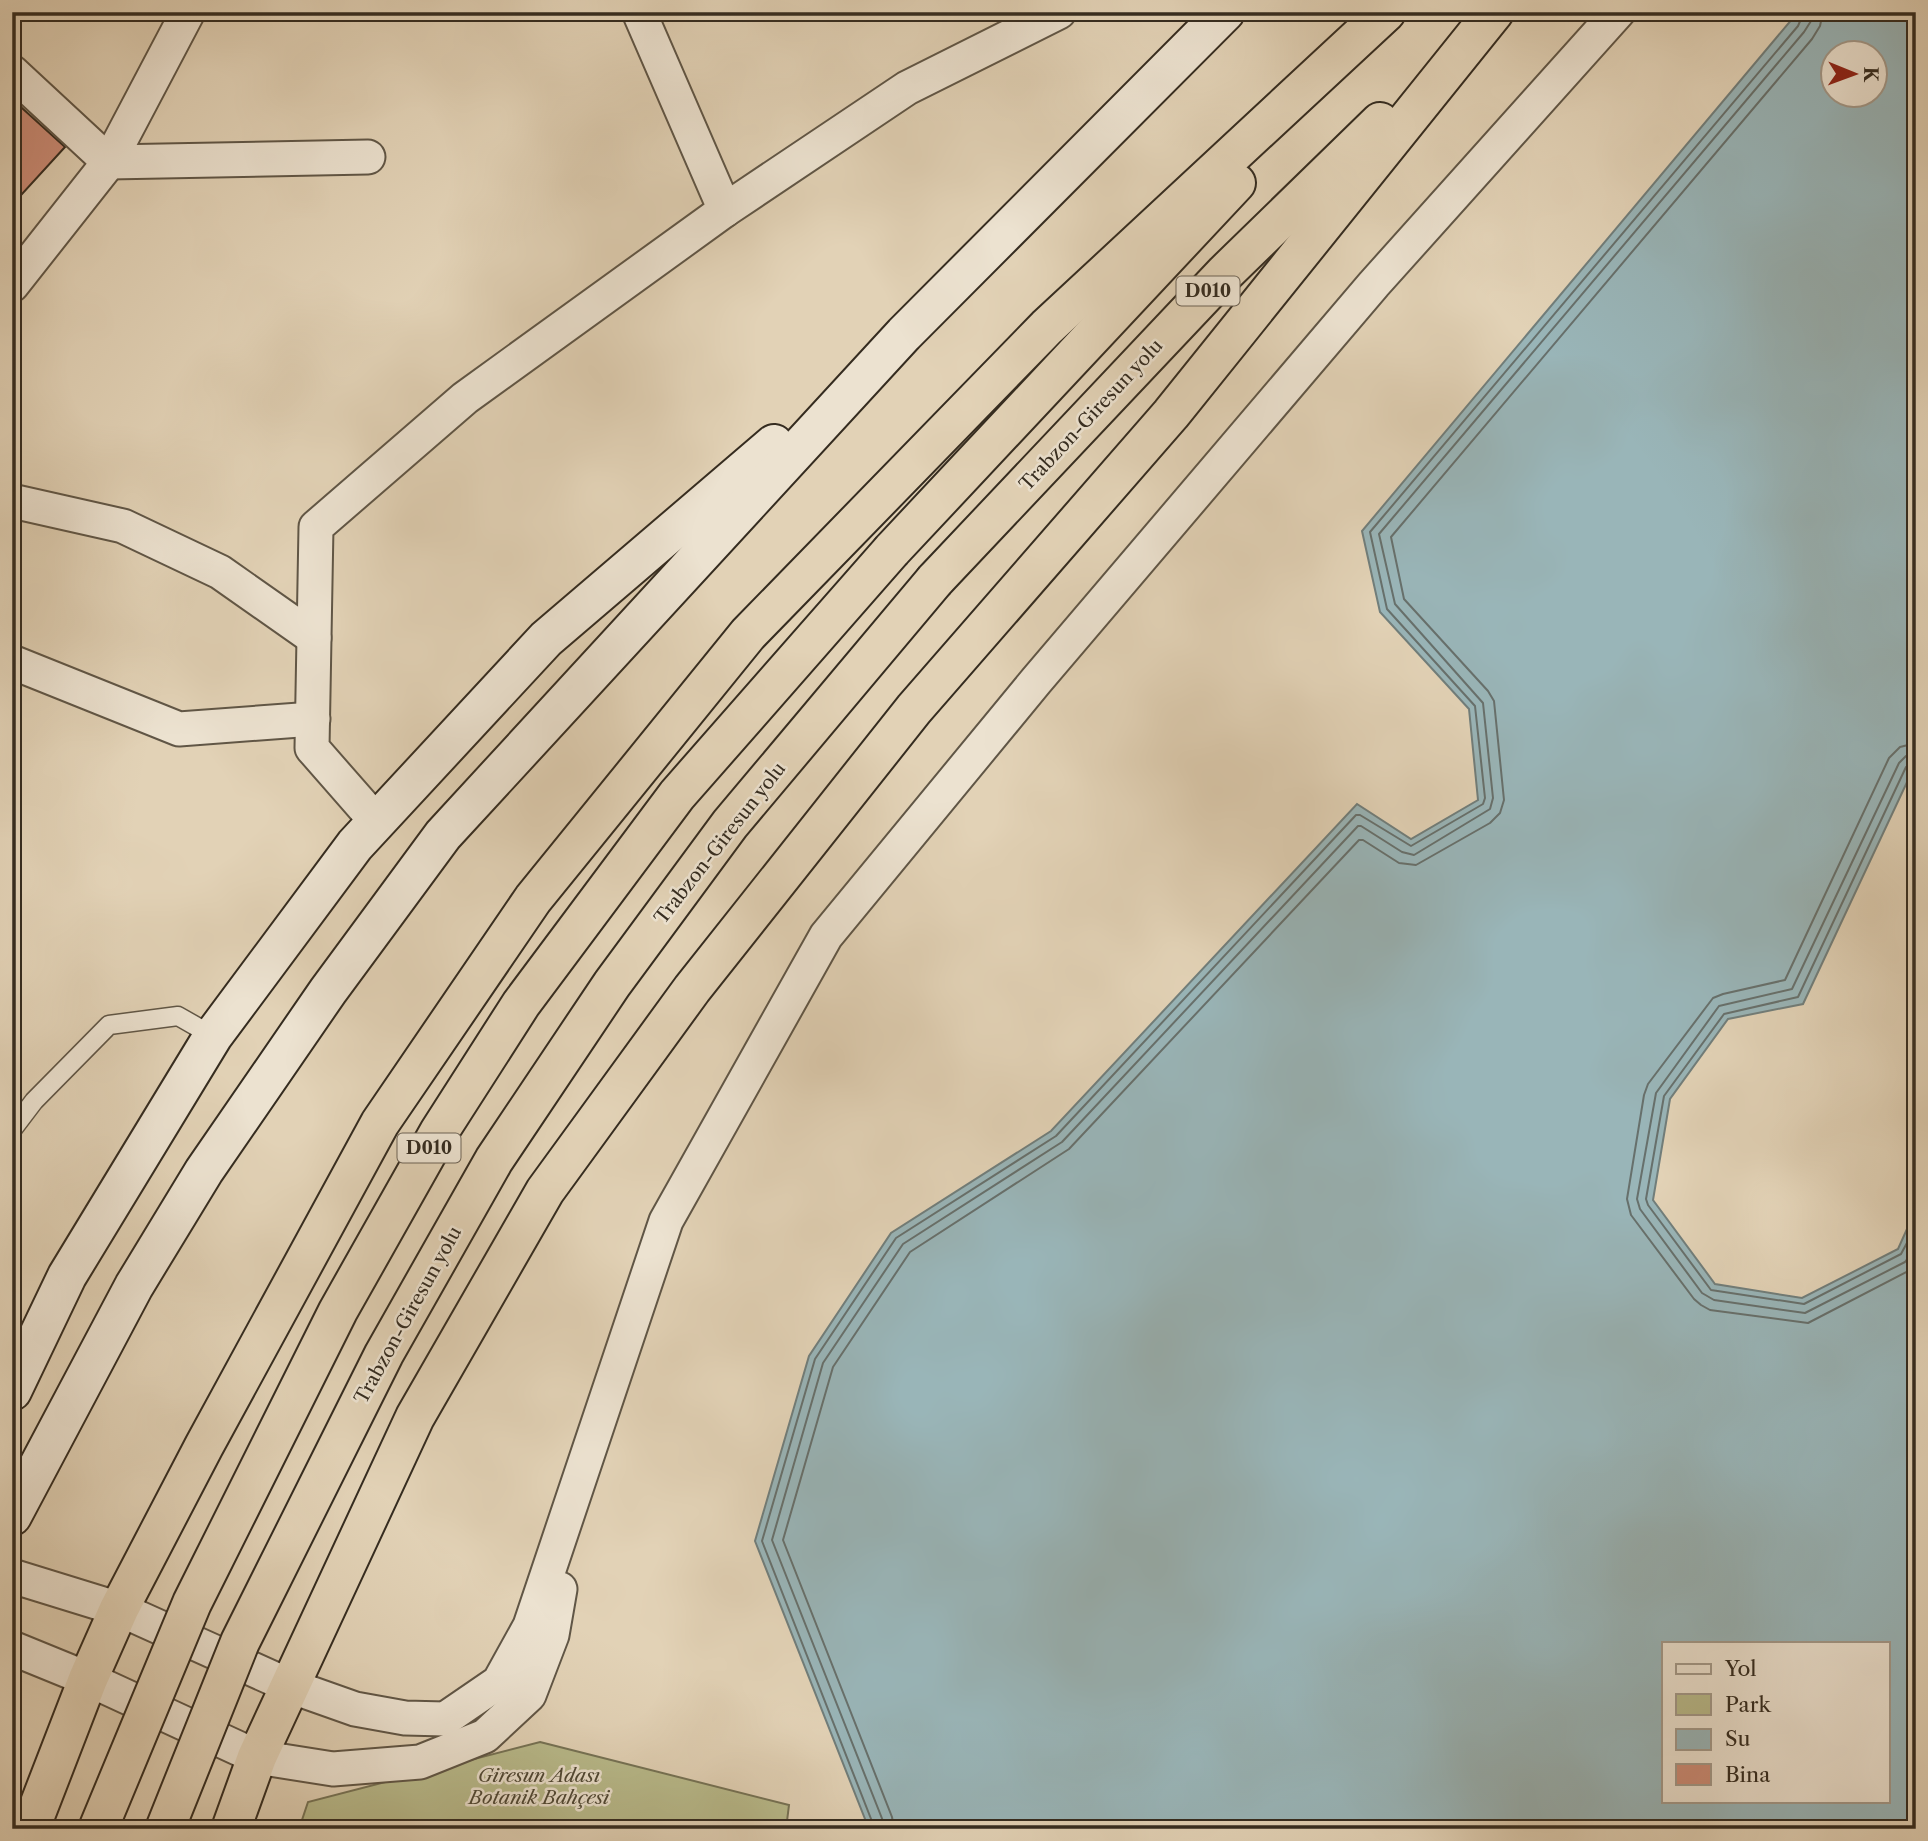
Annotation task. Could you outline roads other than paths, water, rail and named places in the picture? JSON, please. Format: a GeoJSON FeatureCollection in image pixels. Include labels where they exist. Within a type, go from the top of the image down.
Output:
{"type":"FeatureCollection","features":[{"type":"Feature","properties":{"kind":"highway"},"geometry":{"type":"LineString","coordinates":[[30,1829],[88,1679],[119,1608],[204,1446],[380,1124],[533,899],[748,634],[1047,327],[1386,12]]}},
{"type":"Feature","properties":{"kind":"highway","name":"D010"},"geometry":{"type":"LineString","coordinates":[[98,1829],[192,1603],[338,1311],[439,1132],[521,1004],[677,794],[892,550],[1395,12]]}},
{"type":"Feature","properties":{"kind":"highway"},"geometry":{"type":"LineString","coordinates":[[231,1829],[257,1757],[415,1418],[553,1180],[692,989],[914,709],[1171,414],[1493,12]]}},
{"type":"Feature","properties":{"kind":"highway","name":"Trabzon-Giresun yolu"},"geometry":{"type":"LineString","coordinates":[[165,1829],[240,1642],[384,1354],[494,1160],[612,984],[730,824],[935,580],[1225,273],[1493,12]]}},
{"type":"Feature","properties":{"kind":"main road"},"geometry":{"type":"LineString","coordinates":[[12,1516],[134,1286],[204,1171],[328,990],[443,835],[904,334],[1225,12]]}},
{"type":"Feature","properties":{"kind":"main road"},"geometry":{"type":"LineString","coordinates":[[14,1386],[67,1276],[213,1036],[355,845],[546,639],[904,334]]}},
{"type":"Feature","properties":{"kind":"street"},"geometry":{"type":"LineString","coordinates":[[12,285],[109,162],[188,12]]}},
{"type":"Feature","properties":{"kind":"street"},"geometry":{"type":"LineString","coordinates":[[639,12],[725,209]]}},
{"type":"Feature","properties":{"kind":"street"},"geometry":{"type":"LineString","coordinates":[[376,821],[312,748],[316,527],[465,398],[725,209],[907,88],[1059,12]]}},
{"type":"Feature","properties":{"kind":"street"},"geometry":{"type":"LineString","coordinates":[[12,1576],[119,1608],[290,1686],[355,1709],[405,1718],[445,1719],[499,1682],[530,1626],[666,1221],[826,936],[1036,681],[1374,284],[1618,12]]}},
{"type":"Feature","properties":{"kind":"street"},"geometry":{"type":"LineString","coordinates":[[12,72],[109,162],[368,157]]}},
{"type":"Feature","properties":{"kind":"street"},"geometry":{"type":"LineString","coordinates":[[12,501],[123,526],[220,572],[314,638]]}},
{"type":"Feature","properties":{"kind":"street"},"geometry":{"type":"LineString","coordinates":[[12,662],[179,729],[313,719]]}},
{"type":"Feature","properties":{"kind":"street"},"geometry":{"type":"LineString","coordinates":[[12,1648],[88,1679],[257,1757],[333,1769],[421,1762],[485,1736],[529,1695],[552,1635],[576,1489]]}},
{"type":"Feature","properties":{"kind":"lane"},"geometry":{"type":"LineString","coordinates":[[12,1130],[34,1101],[109,1025],[178,1016],[213,1036]]}},
{"type":"Feature","properties":{"kind":"water"},"geometry":{"type":"Polygon","coordinates":[[[1798,12],[1916,12],[1916,763],[1803,1004],[1728,1019],[1670,1099],[1653,1200],[1715,1284],[1802,1298],[1898,1249],[1916,1209],[1916,1829],[869,1829],[755,1541],[809,1356],[891,1233],[1051,1131],[1357,804],[1411,839],[1478,800],[1469,709],[1380,612],[1362,531],[1798,12]]]}},
{"type":"Feature","properties":{"kind":"park label","name":"Giresun Adası Botanik Bahçesi"},"geometry":{"type":"Point","coordinates":[539,1786]}}]}
